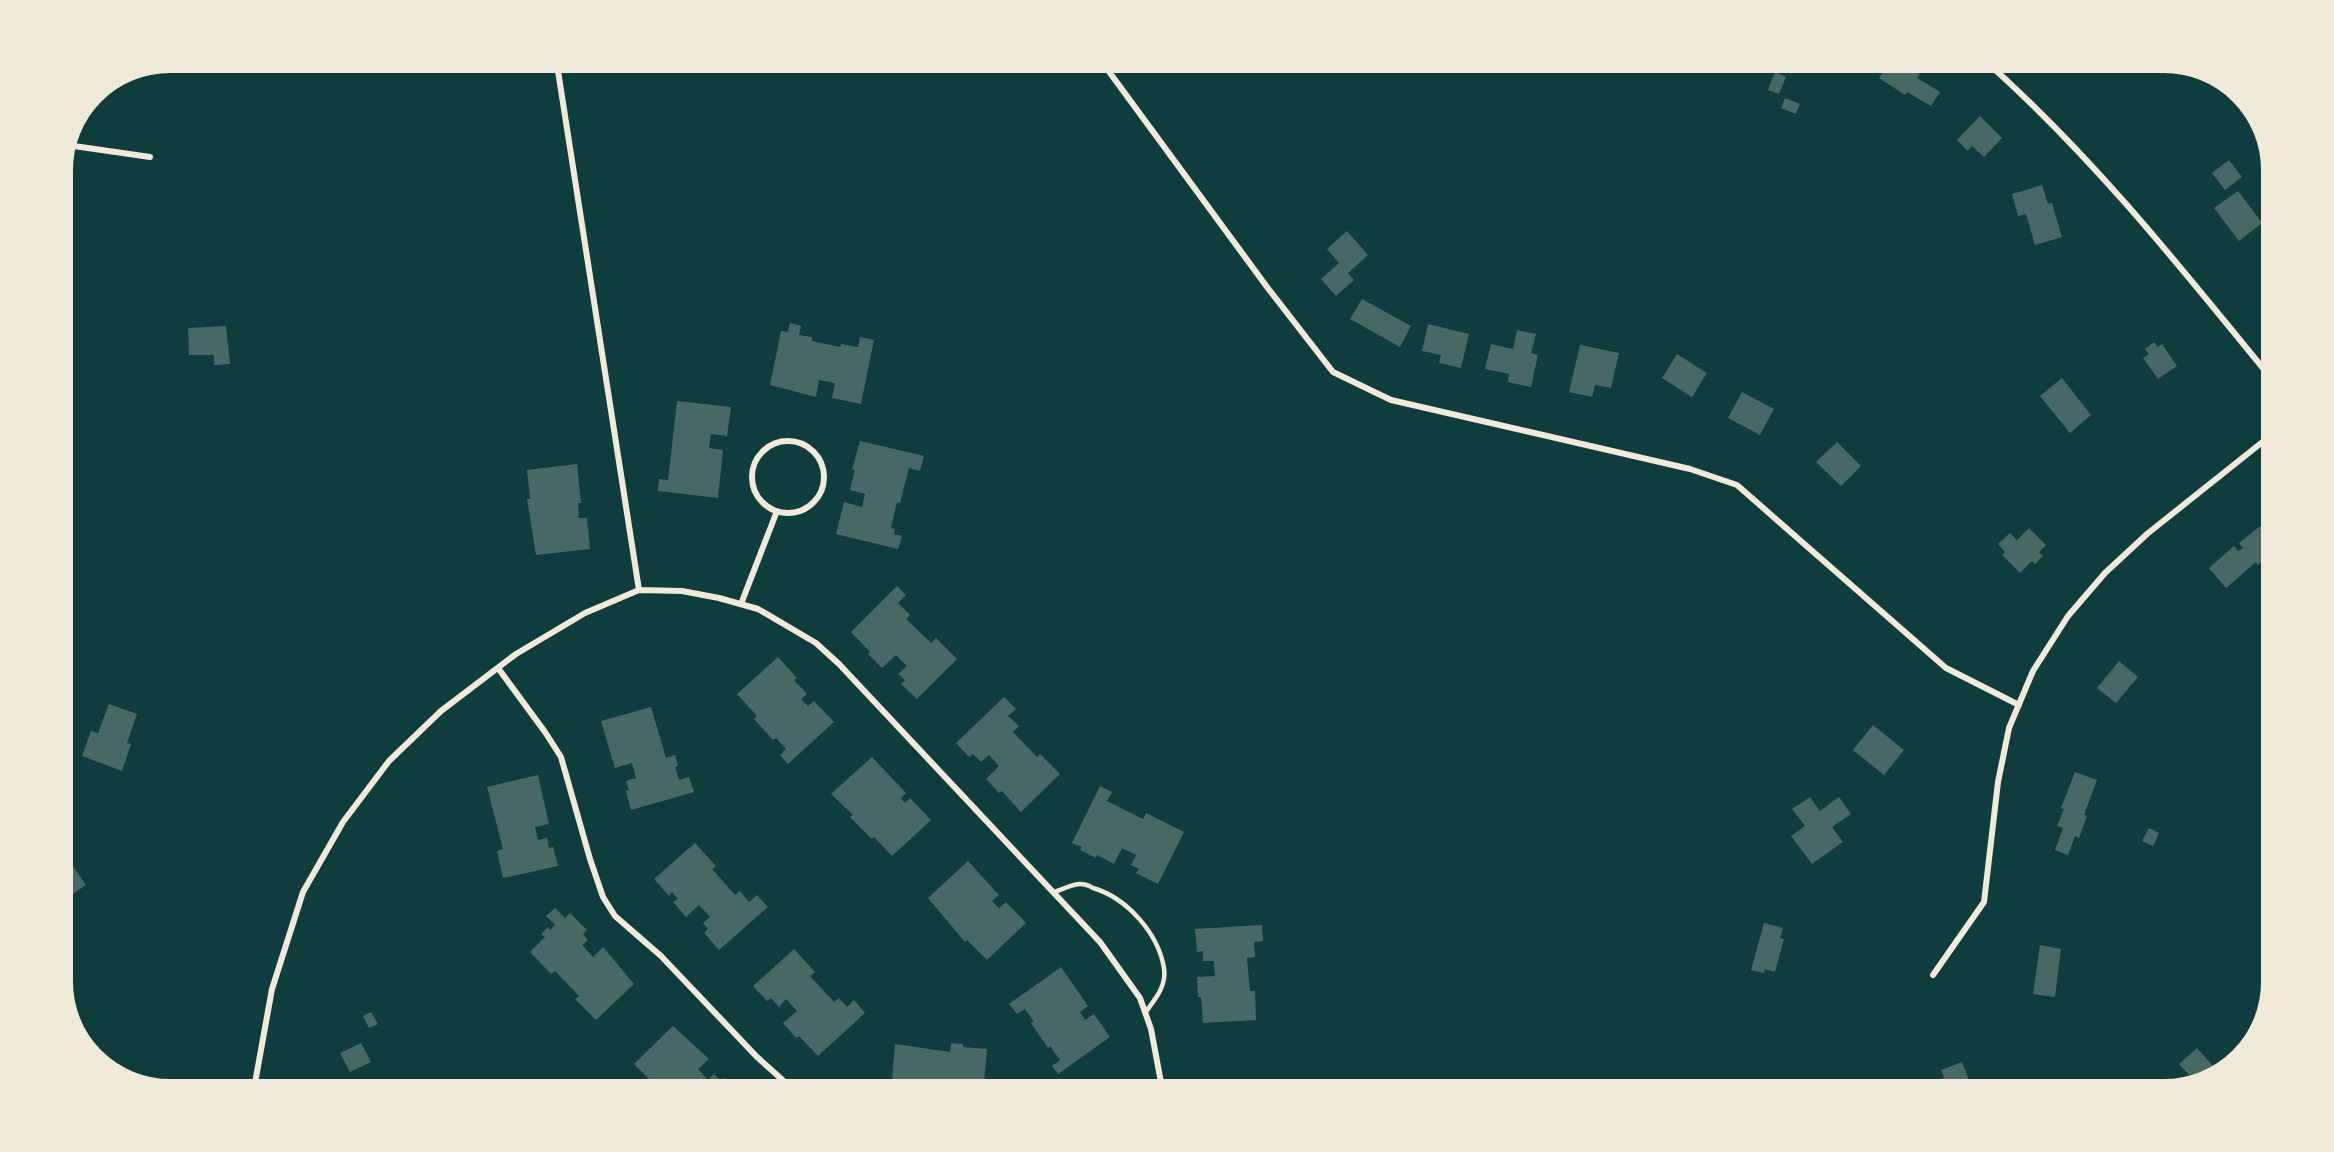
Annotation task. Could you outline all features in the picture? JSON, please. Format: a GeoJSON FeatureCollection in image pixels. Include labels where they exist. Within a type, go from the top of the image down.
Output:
{"type":"FeatureCollection","features":[{"type":"Feature","properties":{"kind":"street"},"geometry":{"type":"LineString","coordinates":[[558,69],[639,590]]}},
{"type":"Feature","properties":{"kind":"street"},"geometry":{"type":"LineString","coordinates":[[1107,69],[1267,287],[1333,372],[1391,400],[1690,469],[1737,485],[1947,668],[2019,705]]}},
{"type":"Feature","properties":{"kind":"street"},"geometry":{"type":"LineString","coordinates":[[1994,69],[2094,168],[2163,245],[2265,371]]}},
{"type":"Feature","properties":{"kind":"street"},"geometry":{"type":"LineString","coordinates":[[73,146],[150,157]]}},
{"type":"Feature","properties":{"kind":"street"},"geometry":{"type":"LineString","coordinates":[[1933,975],[1984,902],[1998,782],[2009,728],[2033,671],[2068,616],[2105,573],[2154,529],[2265,440]]}},
{"type":"Feature","properties":{"kind":"street"},"geometry":{"type":"LineString","coordinates":[[792,441],[803,444],[820,459],[824,470],[821,492],[815,501],[795,513],[777,511],[762,502],[755,491],[752,479],[753,466],[759,455],[768,447],[780,442],[792,441]]}},
{"type":"Feature","properties":{"kind":"street"},"geometry":{"type":"LineString","coordinates":[[741,604],[777,511]]}},
{"type":"Feature","properties":{"kind":"street"},"geometry":{"type":"LineString","coordinates":[[255,1083],[276,978],[303,892],[343,822],[389,761],[441,711],[516,654],[585,613],[639,590],[682,591],[758,609],[816,643],[839,664],[1100,942],[1140,998],[1151,1029],[1160,1083]]}},
{"type":"Feature","properties":{"kind":"street"},"geometry":{"type":"LineString","coordinates":[[498,668],[561,757],[590,860],[603,897],[615,916],[661,956],[757,1057],[785,1083]]}},
{"type":"Feature","properties":{"kind":"lane"},"geometry":{"type":"LineString","coordinates":[[1054,892],[1080,884],[1102,890],[1118,899],[1137,916],[1154,940],[1164,969],[1162,990],[1145,1013]]}},
{"type":"Feature","properties":{"kind":"building"},"geometry":{"type":"Polygon","coordinates":[[[1885,69],[1912,69],[1920,74],[1917,78],[1940,92],[1931,106],[1907,92],[1905,95],[1879,78],[1885,69]]]}},
{"type":"Feature","properties":{"kind":"building"},"geometry":{"type":"Polygon","coordinates":[[[1775,72],[1786,77],[1779,94],[1768,90],[1775,72]]]}},
{"type":"Feature","properties":{"kind":"building"},"geometry":{"type":"Polygon","coordinates":[[[1785,98],[1800,104],[1796,114],[1781,108],[1785,98]]]}},
{"type":"Feature","properties":{"kind":"building"},"geometry":{"type":"Polygon","coordinates":[[[1980,116],[2002,138],[1984,157],[1972,146],[1968,151],[1957,140],[1980,116]]]}},
{"type":"Feature","properties":{"kind":"building"},"geometry":{"type":"Polygon","coordinates":[[[2229,160],[2242,177],[2225,190],[2212,173],[2229,160]]]}},
{"type":"Feature","properties":{"kind":"building"},"geometry":{"type":"Polygon","coordinates":[[[2042,185],[2048,204],[2052,203],[2062,237],[2035,245],[2026,214],[2018,216],[2012,194],[2042,185]]]}},
{"type":"Feature","properties":{"kind":"building"},"geometry":{"type":"Polygon","coordinates":[[[2238,191],[2262,223],[2239,241],[2214,208],[2238,191]]]}},
{"type":"Feature","properties":{"kind":"building"},"geometry":{"type":"Polygon","coordinates":[[[1347,231],[1368,255],[1348,273],[1354,280],[1336,296],[1321,279],[1339,263],[1327,249],[1347,231]]]}},
{"type":"Feature","properties":{"kind":"building"},"geometry":{"type":"Polygon","coordinates":[[[1362,299],[1411,326],[1400,347],[1350,319],[1362,299]]]}},
{"type":"Feature","properties":{"kind":"building"},"geometry":{"type":"Polygon","coordinates":[[[790,323],[801,326],[799,335],[812,337],[812,341],[840,347],[841,344],[858,347],[860,337],[874,340],[861,404],[832,398],[835,383],[819,380],[816,397],[770,385],[781,331],[788,332],[790,323]]]}},
{"type":"Feature","properties":{"kind":"building"},"geometry":{"type":"Polygon","coordinates":[[[1428,324],[1469,334],[1461,368],[1439,363],[1441,355],[1422,351],[1428,324]]]}},
{"type":"Feature","properties":{"kind":"building"},"geometry":{"type":"Polygon","coordinates":[[[226,326],[230,364],[214,365],[214,355],[189,355],[188,328],[226,326]]]}},
{"type":"Feature","properties":{"kind":"building"},"geometry":{"type":"Polygon","coordinates":[[[1517,330],[1536,334],[1531,353],[1538,355],[1531,387],[1508,382],[1509,374],[1485,369],[1491,344],[1513,349],[1517,330]]]}},
{"type":"Feature","properties":{"kind":"building"},"geometry":{"type":"Polygon","coordinates":[[[2154,342],[2158,347],[2162,344],[2177,366],[2158,379],[2143,358],[2149,354],[2145,349],[2154,342]]]}},
{"type":"Feature","properties":{"kind":"building"},"geometry":{"type":"Polygon","coordinates":[[[1580,345],[1619,353],[1611,388],[1595,385],[1592,397],[1569,392],[1580,345]]]}},
{"type":"Feature","properties":{"kind":"building"},"geometry":{"type":"Polygon","coordinates":[[[1677,354],[1707,373],[1692,397],[1662,378],[1677,354]]]}},
{"type":"Feature","properties":{"kind":"building"},"geometry":{"type":"Polygon","coordinates":[[[2062,378],[2091,415],[2070,433],[2040,396],[2062,378]]]}},
{"type":"Feature","properties":{"kind":"building"},"geometry":{"type":"Polygon","coordinates":[[[1742,392],[1774,409],[1760,435],[1728,418],[1742,392]]]}},
{"type":"Feature","properties":{"kind":"building"},"geometry":{"type":"Polygon","coordinates":[[[677,401],[731,407],[727,436],[711,434],[709,448],[723,450],[718,498],[658,491],[659,479],[668,480],[677,401]]]}},
{"type":"Feature","properties":{"kind":"building"},"geometry":{"type":"Polygon","coordinates":[[[860,441],[924,456],[920,471],[909,468],[900,503],[897,502],[891,528],[895,529],[894,534],[902,536],[898,549],[836,534],[844,502],[862,507],[865,494],[850,490],[855,470],[852,470],[860,441]]]}},
{"type":"Feature","properties":{"kind":"building"},"geometry":{"type":"Polygon","coordinates":[[[1837,442],[1861,466],[1841,486],[1816,462],[1837,442]]]}},
{"type":"Feature","properties":{"kind":"building"},"geometry":{"type":"Polygon","coordinates":[[[577,464],[581,503],[578,503],[579,518],[587,518],[590,549],[536,555],[527,499],[530,499],[527,470],[577,464]]]}},
{"type":"Feature","properties":{"kind":"building"},"geometry":{"type":"Polygon","coordinates":[[[2260,526],[2265,532],[2265,559],[2258,565],[2256,562],[2226,588],[2209,568],[2234,546],[2238,551],[2243,548],[2239,543],[2260,526]]]}},
{"type":"Feature","properties":{"kind":"building"},"geometry":{"type":"Polygon","coordinates":[[[2029,528],[2046,545],[2039,552],[2043,556],[2035,564],[2032,561],[2020,573],[2002,555],[2005,552],[1998,544],[2010,533],[2017,540],[2029,528]]]}},
{"type":"Feature","properties":{"kind":"building"},"geometry":{"type":"Polygon","coordinates":[[[897,586],[906,595],[898,603],[910,615],[906,619],[931,643],[936,638],[957,659],[917,699],[901,684],[905,680],[898,674],[907,666],[896,655],[882,668],[851,632],[897,586]]]}},
{"type":"Feature","properties":{"kind":"building"},"geometry":{"type":"Polygon","coordinates":[[[778,657],[797,678],[794,680],[807,694],[801,699],[808,706],[814,701],[834,722],[788,764],[780,755],[786,749],[776,738],[773,740],[754,719],[757,716],[737,694],[778,657]]]}},
{"type":"Feature","properties":{"kind":"building"},"geometry":{"type":"Polygon","coordinates":[[[2119,661],[2138,677],[2116,703],[2097,688],[2119,661]]]}},
{"type":"Feature","properties":{"kind":"building"},"geometry":{"type":"Polygon","coordinates":[[[1004,697],[1016,709],[1008,716],[1019,726],[1013,732],[1037,757],[1040,754],[1060,774],[1021,812],[1002,791],[999,793],[986,779],[999,766],[989,755],[981,762],[973,754],[969,757],[956,743],[1004,697]]]}},
{"type":"Feature","properties":{"kind":"building"},"geometry":{"type":"Polygon","coordinates":[[[109,704],[137,714],[127,743],[131,744],[122,771],[82,756],[91,731],[98,733],[109,704]]]}},
{"type":"Feature","properties":{"kind":"building"},"geometry":{"type":"Polygon","coordinates":[[[651,707],[666,758],[675,755],[678,766],[675,767],[679,780],[689,777],[694,792],[631,810],[626,781],[636,778],[632,763],[615,768],[601,721],[651,707]]]}},
{"type":"Feature","properties":{"kind":"building"},"geometry":{"type":"Polygon","coordinates":[[[1873,725],[1904,750],[1884,775],[1853,750],[1873,725]]]}},
{"type":"Feature","properties":{"kind":"building"},"geometry":{"type":"Polygon","coordinates":[[[872,757],[906,793],[901,798],[905,803],[910,798],[931,820],[892,856],[850,817],[853,815],[831,794],[872,757]]]}},
{"type":"Feature","properties":{"kind":"building"},"geometry":{"type":"Polygon","coordinates":[[[2075,772],[2097,780],[2084,815],[2087,816],[2079,838],[2075,836],[2068,855],[2055,850],[2063,828],[2057,826],[2064,809],[2061,808],[2075,772]]]}},
{"type":"Feature","properties":{"kind":"building"},"geometry":{"type":"Polygon","coordinates":[[[538,775],[549,824],[535,827],[538,840],[547,838],[549,848],[553,847],[558,866],[503,878],[497,851],[503,849],[487,787],[538,775]]]}},
{"type":"Feature","properties":{"kind":"building"},"geometry":{"type":"Polygon","coordinates":[[[1100,786],[1112,792],[1107,801],[1143,819],[1146,813],[1184,832],[1158,884],[1136,873],[1139,869],[1131,865],[1136,855],[1122,848],[1114,864],[1097,855],[1096,858],[1080,850],[1082,847],[1072,843],[1100,786]]]}},
{"type":"Feature","properties":{"kind":"building"},"geometry":{"type":"Polygon","coordinates":[[[1810,797],[1820,811],[1839,797],[1851,814],[1832,827],[1843,842],[1812,864],[1791,836],[1805,826],[1792,809],[1810,797]]]}},
{"type":"Feature","properties":{"kind":"building"},"geometry":{"type":"Polygon","coordinates":[[[2149,828],[2159,833],[2153,846],[2142,841],[2149,828]]]}},
{"type":"Feature","properties":{"kind":"building"},"geometry":{"type":"Polygon","coordinates":[[[695,843],[716,866],[712,869],[735,895],[740,891],[749,902],[757,895],[768,907],[719,950],[704,933],[708,929],[703,923],[710,917],[699,905],[686,917],[673,902],[678,899],[672,892],[669,896],[654,879],[695,843]]]}},
{"type":"Feature","properties":{"kind":"building"},"geometry":{"type":"Polygon","coordinates":[[[968,861],[999,895],[992,901],[999,908],[1006,902],[1026,923],[987,960],[967,940],[965,942],[928,898],[968,861]]]}},
{"type":"Feature","properties":{"kind":"building"},"geometry":{"type":"Polygon","coordinates":[[[69,863],[86,885],[69,896],[69,863]]]}},
{"type":"Feature","properties":{"kind":"building"},"geometry":{"type":"Polygon","coordinates":[[[555,908],[565,918],[570,913],[587,930],[583,934],[588,940],[582,945],[593,957],[603,947],[634,984],[596,1020],[575,999],[579,996],[555,971],[551,974],[530,952],[545,937],[541,934],[548,927],[550,930],[555,925],[546,916],[555,908]]]}},
{"type":"Feature","properties":{"kind":"building"},"geometry":{"type":"Polygon","coordinates":[[[1764,923],[1783,928],[1780,938],[1784,939],[1775,972],[1765,969],[1764,973],[1751,970],[1764,923]]]}},
{"type":"Feature","properties":{"kind":"building"},"geometry":{"type":"Polygon","coordinates":[[[1262,925],[1263,941],[1254,942],[1255,957],[1247,958],[1250,991],[1255,991],[1256,1020],[1203,1023],[1197,977],[1215,976],[1214,961],[1203,961],[1203,951],[1197,952],[1195,929],[1262,925]]]}},
{"type":"Feature","properties":{"kind":"building"},"geometry":{"type":"Polygon","coordinates":[[[2040,945],[2061,949],[2055,997],[2033,994],[2040,945]]]}},
{"type":"Feature","properties":{"kind":"building"},"geometry":{"type":"Polygon","coordinates":[[[794,949],[815,972],[810,976],[834,1002],[839,998],[847,1007],[854,1000],[865,1013],[818,1056],[799,1036],[796,1038],[783,1023],[797,1011],[786,999],[779,1007],[771,998],[767,1001],[753,986],[794,949]]]}},
{"type":"Feature","properties":{"kind":"building"},"geometry":{"type":"Polygon","coordinates":[[[1061,967],[1088,1006],[1080,1012],[1085,1020],[1094,1014],[1110,1037],[1058,1074],[1052,1066],[1060,1060],[1050,1046],[1048,1048],[1031,1023],[1034,1022],[1025,1009],[1017,1014],[1009,1004],[1061,967]]]}},
{"type":"Feature","properties":{"kind":"building"},"geometry":{"type":"Polygon","coordinates":[[[371,1012],[378,1024],[369,1028],[363,1016],[371,1012]]]}},
{"type":"Feature","properties":{"kind":"building"},"geometry":{"type":"Polygon","coordinates":[[[673,1026],[709,1059],[698,1069],[708,1080],[714,1074],[721,1081],[724,1078],[729,1083],[653,1083],[634,1064],[673,1026]]]}},
{"type":"Feature","properties":{"kind":"building"},"geometry":{"type":"Polygon","coordinates":[[[361,1043],[371,1062],[350,1072],[340,1053],[361,1043]]]}},
{"type":"Feature","properties":{"kind":"building"},"geometry":{"type":"Polygon","coordinates":[[[951,1043],[963,1044],[963,1047],[987,1049],[984,1083],[892,1083],[895,1044],[950,1052],[951,1043]]]}},
{"type":"Feature","properties":{"kind":"building"},"geometry":{"type":"Polygon","coordinates":[[[2197,1048],[2214,1067],[2220,1062],[2222,1064],[2234,1054],[2220,1066],[2190,1080],[2187,1080],[2191,1077],[2179,1064],[2197,1048]]]}},
{"type":"Feature","properties":{"kind":"building"},"geometry":{"type":"Polygon","coordinates":[[[1962,1062],[1970,1083],[1931,1083],[1944,1078],[1941,1070],[1962,1062]]]}}]}
